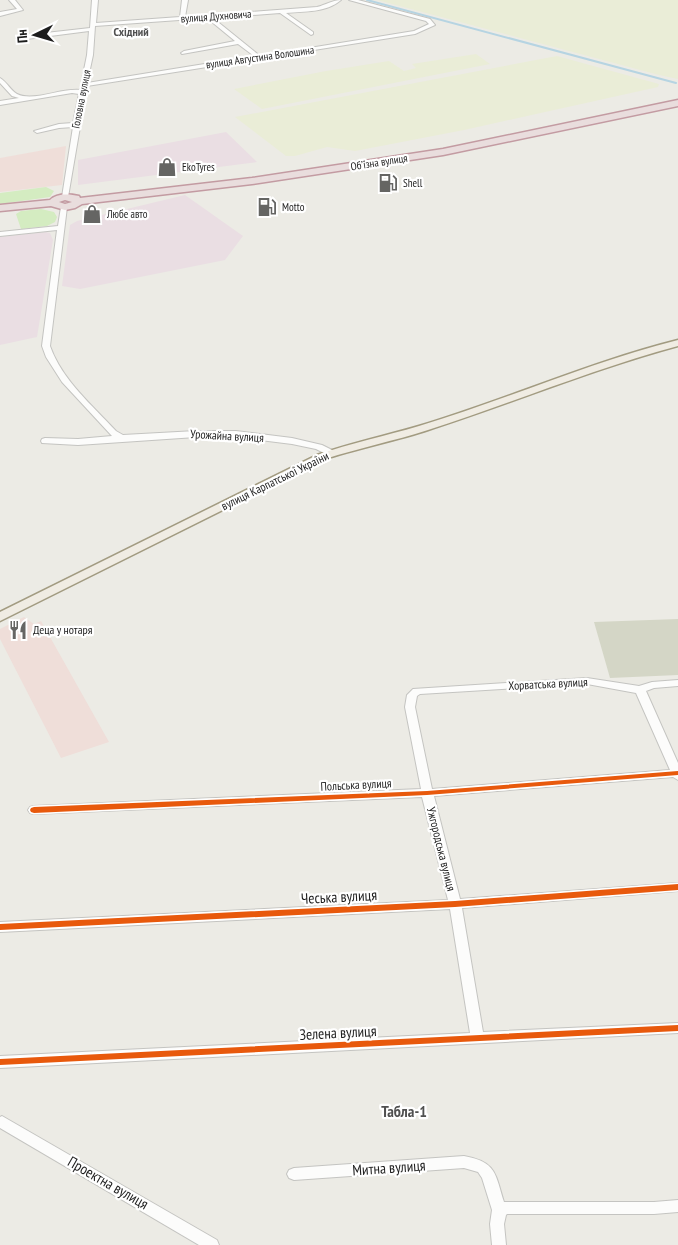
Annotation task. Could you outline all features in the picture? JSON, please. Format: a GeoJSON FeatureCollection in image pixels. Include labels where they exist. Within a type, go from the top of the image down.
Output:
{"type":"FeatureCollection","features":[{"type":"Feature","properties":{"kind":"highway","name":"Обʼїзна вулиця"},"geometry":{"type":"LineString","coordinates":[[0,208],[53,203],[54,200],[75,205],[78,201],[252,181],[416,156],[678,103]]}},
{"type":"Feature","properties":{"kind":"main road","name":"вулиця Карпатської України"},"geometry":{"type":"LineString","coordinates":[[0,617],[326,455],[423,428],[629,356],[678,343]]}},
{"type":"Feature","properties":{"kind":"street"},"geometry":{"type":"LineString","coordinates":[[0,14],[20,10],[12,0]]}},
{"type":"Feature","properties":{"kind":"street","name":"Головна вулиця"},"geometry":{"type":"LineString","coordinates":[[64,202],[83,85],[90,55],[95,0]]}},
{"type":"Feature","properties":{"kind":"street"},"geometry":{"type":"LineString","coordinates":[[182,19],[185,0]]}},
{"type":"Feature","properties":{"kind":"street","name":"вулиця Духновича"},"geometry":{"type":"LineString","coordinates":[[18,38],[93,27],[321,8],[330,6],[338,0]]}},
{"type":"Feature","properties":{"kind":"street","name":"вулиця Августина Волошина"},"geometry":{"type":"LineString","coordinates":[[83,85],[415,32],[432,25],[432,22],[352,0]]}},
{"type":"Feature","properties":{"kind":"street"},"geometry":{"type":"LineString","coordinates":[[282,12],[311,33]]}},
{"type":"Feature","properties":{"kind":"street"},"geometry":{"type":"LineString","coordinates":[[208,17],[258,57]]}},
{"type":"Feature","properties":{"kind":"street"},"geometry":{"type":"LineString","coordinates":[[184,53],[240,42]]}},
{"type":"Feature","properties":{"kind":"street"},"geometry":{"type":"LineString","coordinates":[[0,80],[14,95],[29,98]]}},
{"type":"Feature","properties":{"kind":"street"},"geometry":{"type":"LineString","coordinates":[[0,103],[72,91],[82,92]]}},
{"type":"Feature","properties":{"kind":"street"},"geometry":{"type":"LineString","coordinates":[[37,131],[59,126],[76,125]]}},
{"type":"Feature","properties":{"kind":"street"},"geometry":{"type":"LineString","coordinates":[[64,202],[46,337],[48,356],[62,376],[113,433],[121,438]]}},
{"type":"Feature","properties":{"kind":"street"},"geometry":{"type":"LineString","coordinates":[[0,234],[60,228]]}},
{"type":"Feature","properties":{"kind":"street","name":"Урожайна вулиця"},"geometry":{"type":"LineString","coordinates":[[45,441],[78,442],[196,434],[236,434],[292,441],[319,447],[326,455]]}},
{"type":"Feature","properties":{"kind":"street","name":"Хорватська вулиця"},"geometry":{"type":"LineString","coordinates":[[417,691],[587,681],[640,690],[652,685],[678,682]]}},
{"type":"Feature","properties":{"kind":"street"},"geometry":{"type":"LineString","coordinates":[[640,690],[678,774]]}},
{"type":"Feature","properties":{"kind":"street","name":"Ужгородська вулиця"},"geometry":{"type":"LineString","coordinates":[[417,691],[412,695],[410,707],[420,748],[427,793],[455,904],[477,1038]]}},
{"type":"Feature","properties":{"kind":"street","name":"Польська вулиця"},"geometry":{"type":"LineString","coordinates":[[34,810],[427,793],[678,774]]}},
{"type":"Feature","properties":{"kind":"street","name":"Чеська вулиця"},"geometry":{"type":"LineString","coordinates":[[0,927],[455,904],[678,887]]}},
{"type":"Feature","properties":{"kind":"street","name":"Зелена вулиця"},"geometry":{"type":"LineString","coordinates":[[0,1062],[678,1028]]}},
{"type":"Feature","properties":{"kind":"street","name":"Проектна вулиця"},"geometry":{"type":"LineString","coordinates":[[2,1122],[212,1245]]}},
{"type":"Feature","properties":{"kind":"street","name":"Митна вулиця"},"geometry":{"type":"LineString","coordinates":[[294,1174],[464,1162],[484,1168],[499,1210]]}},
{"type":"Feature","properties":{"kind":"street"},"geometry":{"type":"LineString","coordinates":[[499,1245],[497,1224],[499,1210],[507,1208],[654,1208],[678,1206]]}},
{"type":"Feature","properties":{"kind":"shaded area"},"geometry":{"type":"Polygon","coordinates":[[[377,0],[678,0],[678,79],[659,75],[377,0]]]}},
{"type":"Feature","properties":{"kind":"shaded area"},"geometry":{"type":"Polygon","coordinates":[[[476,54],[490,64],[262,109],[234,89],[389,61],[404,71],[416,68],[412,64],[476,54]]]}},
{"type":"Feature","properties":{"kind":"shaded area"},"geometry":{"type":"Polygon","coordinates":[[[557,56],[659,84],[658,87],[464,130],[355,151],[327,147],[295,156],[286,156],[235,117],[557,56]]]}},
{"type":"Feature","properties":{"kind":"shaded area"},"geometry":{"type":"Polygon","coordinates":[[[226,132],[257,162],[78,185],[78,160],[226,132]]]}},
{"type":"Feature","properties":{"kind":"shaded area"},"geometry":{"type":"Polygon","coordinates":[[[66,146],[62,185],[0,192],[0,158],[66,146]]]}},
{"type":"Feature","properties":{"kind":"shaded area"},"geometry":{"type":"Polygon","coordinates":[[[185,195],[243,236],[225,260],[80,289],[62,286],[70,225],[77,221],[185,195]]]}},
{"type":"Feature","properties":{"kind":"shaded area"},"geometry":{"type":"Polygon","coordinates":[[[50,233],[53,240],[37,337],[0,345],[0,237],[50,233]]]}},
{"type":"Feature","properties":{"kind":"shaded area"},"geometry":{"type":"Polygon","coordinates":[[[24,617],[34,624],[41,621],[109,742],[61,758],[0,639],[0,629],[24,617]]]}},
{"type":"Feature","properties":{"kind":"shaded area"},"geometry":{"type":"Polygon","coordinates":[[[678,619],[678,675],[610,678],[594,622],[678,619]]]}},
{"type":"Feature","properties":{"kind":"green space"},"geometry":{"type":"Polygon","coordinates":[[[46,187],[54,191],[50,197],[0,204],[0,193],[46,187]]]}},
{"type":"Feature","properties":{"kind":"green space"},"geometry":{"type":"Polygon","coordinates":[[[41,209],[54,212],[57,217],[55,222],[47,226],[21,229],[16,214],[21,211],[41,209]]]}},
{"type":"Feature","properties":{"kind":"waterway"},"geometry":{"type":"LineString","coordinates":[[367,0],[676,83]]}},
{"type":"Feature","properties":{"kind":"cycle path"},"geometry":{"type":"LineString","coordinates":[[34,810],[427,793],[678,773]]}},
{"type":"Feature","properties":{"kind":"cycle path"},"geometry":{"type":"LineString","coordinates":[[0,927],[455,904],[678,887]]}},
{"type":"Feature","properties":{"kind":"cycle path"},"geometry":{"type":"LineString","coordinates":[[0,1062],[678,1028]]}},
{"type":"Feature","properties":{"kind":"place","name":"EkoTyres"},"geometry":{"type":"Point","coordinates":[167,167]}},
{"type":"Feature","properties":{"kind":"place","name":"Shell"},"geometry":{"type":"Point","coordinates":[388,183]}},
{"type":"Feature","properties":{"kind":"place","name":"Motto"},"geometry":{"type":"Point","coordinates":[267,207]}},
{"type":"Feature","properties":{"kind":"place","name":"Любе авто"},"geometry":{"type":"Point","coordinates":[92,214]}},
{"type":"Feature","properties":{"kind":"place","name":"Деца у нотаря"},"geometry":{"type":"Point","coordinates":[18,630]}},
{"type":"Feature","properties":{"kind":"district","name":"Східний"},"geometry":{"type":"Point","coordinates":[131,32]}},
{"type":"Feature","properties":{"kind":"district","name":"Табла-1"},"geometry":{"type":"Point","coordinates":[404,1111]}}]}
